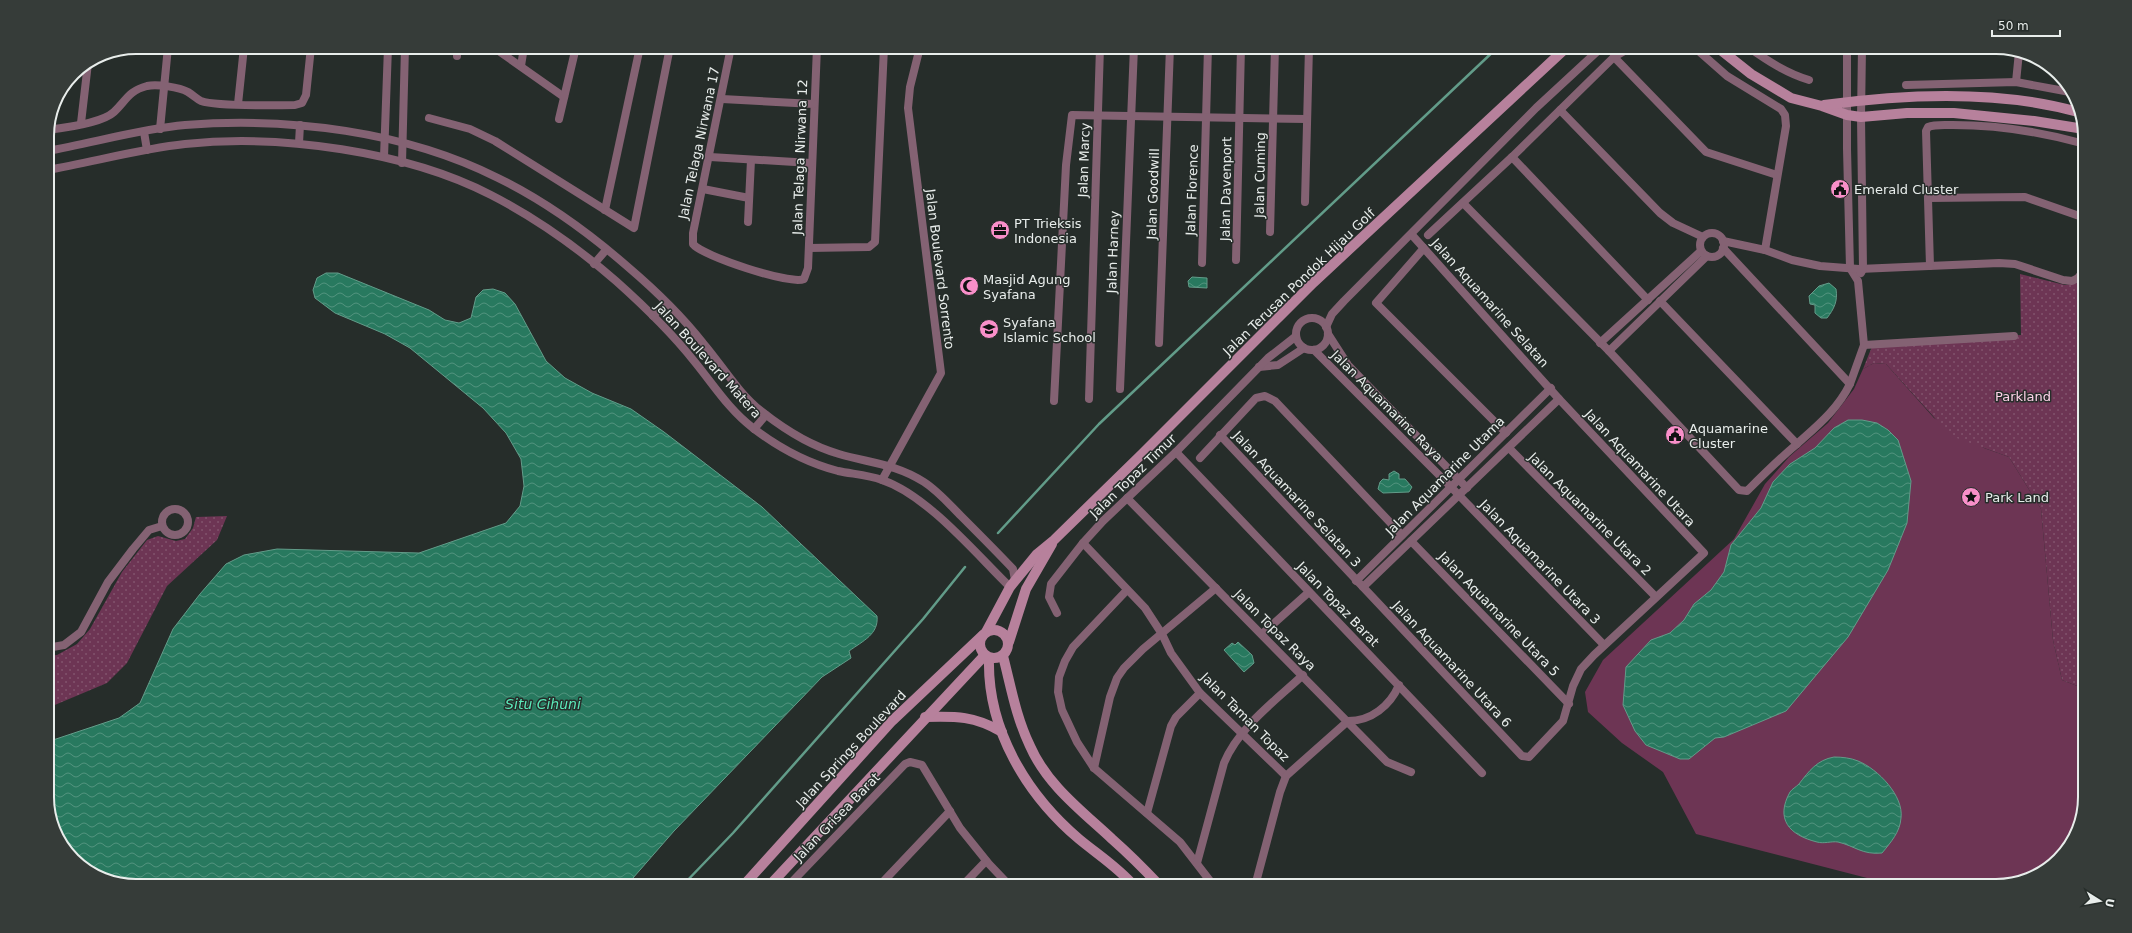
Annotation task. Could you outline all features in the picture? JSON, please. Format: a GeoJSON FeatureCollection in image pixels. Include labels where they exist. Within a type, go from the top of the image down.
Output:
{"type":"FeatureCollection","features":[{"type":"Feature","properties":{"kind":"main road","name":"Jalan Terusan Pondok Hijau Golf"},"geometry":{"type":"LineString","coordinates":[[984,634],[1012,583],[1037,554],[1054,540],[1142,454],[1313,283],[1559,54]]}},
{"type":"Feature","properties":{"kind":"main road"},"geometry":{"type":"LineString","coordinates":[[1726,54],[1751,74],[1791,98],[1848,115],[1861,117],[1907,113],[1954,113],[2019,119],[2077,128]]}},
{"type":"Feature","properties":{"kind":"main road"},"geometry":{"type":"LineString","coordinates":[[1822,106],[1848,102],[1907,98],[2006,98],[2039,103],[2074,111]]}},
{"type":"Feature","properties":{"kind":"main road","name":"Jalan Terusan Pondok Hijau Golf"},"geometry":{"type":"LineString","coordinates":[[1009,642],[1020,605],[1031,579],[1054,540]]}},
{"type":"Feature","properties":{"kind":"main road"},"geometry":{"type":"LineString","coordinates":[[1012,583],[1020,605]]}},
{"type":"Feature","properties":{"kind":"main road"},"geometry":{"type":"LineString","coordinates":[[1126,879],[1050,812],[1029,784],[1009,750],[995,714],[989,684],[987,656],[980,644],[984,634],[993,630],[1000,631],[1006,635],[1009,642],[1004,661],[1016,712],[1030,747],[1044,772],[1074,805],[1112,838],[1153,879]]}},
{"type":"Feature","properties":{"kind":"main road","name":"Jalan Springs Boulevard"},"geometry":{"type":"LineString","coordinates":[[749,879],[892,721],[960,655],[984,634]]}},
{"type":"Feature","properties":{"kind":"main road"},"geometry":{"type":"LineString","coordinates":[[960,655],[971,671]]}},
{"type":"Feature","properties":{"kind":"main road"},"geometry":{"type":"LineString","coordinates":[[987,656],[1004,661]]}},
{"type":"Feature","properties":{"kind":"main road"},"geometry":{"type":"LineString","coordinates":[[775,879],[925,717],[987,656]]}},
{"type":"Feature","properties":{"kind":"main road"},"geometry":{"type":"LineString","coordinates":[[989,671],[1004,661]]}},
{"type":"Feature","properties":{"kind":"main road"},"geometry":{"type":"LineString","coordinates":[[925,717],[952,716],[971,718],[986,723],[1002,732]]}},
{"type":"Feature","properties":{"kind":"street"},"geometry":{"type":"LineString","coordinates":[[160,129],[167,54]]}},
{"type":"Feature","properties":{"kind":"street"},"geometry":{"type":"LineString","coordinates":[[238,104],[243,54]]}},
{"type":"Feature","properties":{"kind":"street"},"geometry":{"type":"LineString","coordinates":[[55,128],[101,119],[114,112],[124,99],[137,90],[148,86],[164,87],[188,92],[201,101],[238,104],[295,105],[302,103],[306,95],[310,54]]}},
{"type":"Feature","properties":{"kind":"street"},"geometry":{"type":"LineString","coordinates":[[384,157],[388,54]]}},
{"type":"Feature","properties":{"kind":"street"},"geometry":{"type":"LineString","coordinates":[[402,162],[405,54]]}},
{"type":"Feature","properties":{"kind":"street"},"geometry":{"type":"LineString","coordinates":[[503,54],[564,98]]}},
{"type":"Feature","properties":{"kind":"street"},"geometry":{"type":"LineString","coordinates":[[521,66],[523,54]]}},
{"type":"Feature","properties":{"kind":"street"},"geometry":{"type":"LineString","coordinates":[[559,119],[574,54]]}},
{"type":"Feature","properties":{"kind":"street"},"geometry":{"type":"LineString","coordinates":[[605,210],[638,54]]}},
{"type":"Feature","properties":{"kind":"street"},"geometry":{"type":"LineString","coordinates":[[429,118],[470,129],[496,141],[634,228],[669,54]]}},
{"type":"Feature","properties":{"kind":"street","name":"Jalan Telaga Nirwana 17"},"geometry":{"type":"LineString","coordinates":[[730,54],[692,244],[718,258],[756,271],[794,280],[804,279],[808,268]]}},
{"type":"Feature","properties":{"kind":"street","name":"Jalan Telaga Nirwana 12"},"geometry":{"type":"LineString","coordinates":[[808,268],[816,54]]}},
{"type":"Feature","properties":{"kind":"street"},"geometry":{"type":"LineString","coordinates":[[809,248],[873,246],[876,237],[884,54]]}},
{"type":"Feature","properties":{"kind":"street","name":"Jalan Boulevard Sorrento"},"geometry":{"type":"LineString","coordinates":[[882,480],[941,373],[908,108],[910,87],[918,54]]}},
{"type":"Feature","properties":{"kind":"street","name":"Jalan Marcy"},"geometry":{"type":"LineString","coordinates":[[1089,399],[1100,54]]}},
{"type":"Feature","properties":{"kind":"street","name":"Jalan Harney"},"geometry":{"type":"LineString","coordinates":[[1120,389],[1134,54]]}},
{"type":"Feature","properties":{"kind":"street","name":"Jalan Goodwill"},"geometry":{"type":"LineString","coordinates":[[1159,343],[1170,54]]}},
{"type":"Feature","properties":{"kind":"street","name":"Jalan Florence"},"geometry":{"type":"LineString","coordinates":[[1202,263],[1208,54]]}},
{"type":"Feature","properties":{"kind":"street","name":"Jalan Davenport"},"geometry":{"type":"LineString","coordinates":[[1236,260],[1241,54]]}},
{"type":"Feature","properties":{"kind":"street","name":"Jalan Cuming"},"geometry":{"type":"LineString","coordinates":[[1270,232],[1275,54]]}},
{"type":"Feature","properties":{"kind":"street"},"geometry":{"type":"LineString","coordinates":[[1305,202],[1309,54]]}},
{"type":"Feature","properties":{"kind":"street"},"geometry":{"type":"LineString","coordinates":[[1319,319],[1332,314],[1412,235],[1536,108],[1594,54]]}},
{"type":"Feature","properties":{"kind":"street"},"geometry":{"type":"LineString","coordinates":[[1428,235],[1512,157],[1614,57],[1619,54]]}},
{"type":"Feature","properties":{"kind":"street"},"geometry":{"type":"LineString","coordinates":[[1702,54],[1727,76],[1783,112],[1786,126],[1765,250]]}},
{"type":"Feature","properties":{"kind":"street"},"geometry":{"type":"LineString","coordinates":[[1758,54],[1792,75],[1809,80]]}},
{"type":"Feature","properties":{"kind":"street"},"geometry":{"type":"LineString","coordinates":[[1463,203],[1609,351],[1739,490],[1747,491],[1797,444],[1822,424],[1842,399],[1850,384],[1864,345],[1858,281],[1850,268],[1847,54]]}},
{"type":"Feature","properties":{"kind":"street"},"geometry":{"type":"LineString","coordinates":[[1858,281],[1863,270],[1861,117],[1862,54]]}},
{"type":"Feature","properties":{"kind":"street"},"geometry":{"type":"LineString","coordinates":[[1614,57],[1706,152],[1777,175]]}},
{"type":"Feature","properties":{"kind":"street"},"geometry":{"type":"LineString","coordinates":[[2016,82],[2018,57]]}},
{"type":"Feature","properties":{"kind":"street"},"geometry":{"type":"LineString","coordinates":[[81,123],[87,71]]}},
{"type":"Feature","properties":{"kind":"street"},"geometry":{"type":"LineString","coordinates":[[1906,85],[2016,82],[2064,91]]}},
{"type":"Feature","properties":{"kind":"street"},"geometry":{"type":"LineString","coordinates":[[722,99],[814,104]]}},
{"type":"Feature","properties":{"kind":"street"},"geometry":{"type":"LineString","coordinates":[[1560,110],[1660,213],[1673,223],[1703,237]]}},
{"type":"Feature","properties":{"kind":"street"},"geometry":{"type":"LineString","coordinates":[[1054,401],[1066,165],[1072,115],[1098,114],[1306,119]]}},
{"type":"Feature","properties":{"kind":"street","name":"Jalan Boulevard Matera"},"geometry":{"type":"LineString","coordinates":[[54,150],[183,126],[240,122],[300,125],[384,138],[403,143],[497,177],[541,201],[627,266],[691,327],[736,385],[766,415],[785,429],[813,446],[840,455],[890,465],[924,482],[946,500],[1012,569],[1012,583]]}},
{"type":"Feature","properties":{"kind":"street"},"geometry":{"type":"LineString","coordinates":[[299,143],[300,125]]}},
{"type":"Feature","properties":{"kind":"street"},"geometry":{"type":"LineString","coordinates":[[1930,266],[1926,131],[1931,126],[1975,125],[2010,128],[2056,136],[2078,142]]}},
{"type":"Feature","properties":{"kind":"street"},"geometry":{"type":"LineString","coordinates":[[144,132],[147,150]]}},
{"type":"Feature","properties":{"kind":"street","name":"Jalan Boulevard Matera"},"geometry":{"type":"LineString","coordinates":[[54,169],[185,144],[240,141],[299,143],[384,157],[447,177],[489,194],[531,217],[615,280],[677,340],[722,397],[745,422],[774,444],[806,460],[835,470],[882,480],[913,495],[933,511],[1012,583]]}},
{"type":"Feature","properties":{"kind":"street"},"geometry":{"type":"LineString","coordinates":[[710,157],[811,163]]}},
{"type":"Feature","properties":{"kind":"street"},"geometry":{"type":"LineString","coordinates":[[1512,157],[1648,300]]}},
{"type":"Feature","properties":{"kind":"street"},"geometry":{"type":"LineString","coordinates":[[748,222],[751,160]]}},
{"type":"Feature","properties":{"kind":"street"},"geometry":{"type":"LineString","coordinates":[[703,189],[749,198]]}},
{"type":"Feature","properties":{"kind":"street"},"geometry":{"type":"LineString","coordinates":[[1928,198],[2026,197],[2078,216]]}},
{"type":"Feature","properties":{"kind":"street"},"geometry":{"type":"LineString","coordinates":[[1704,254],[1700,244],[1703,237],[1713,233],[1719,236],[1723,245],[1850,384]]}},
{"type":"Feature","properties":{"kind":"street","name":"Jalan Aquamarine Selatan"},"geometry":{"type":"LineString","coordinates":[[1412,235],[1559,399]]}},
{"type":"Feature","properties":{"kind":"street"},"geometry":{"type":"LineString","coordinates":[[1723,245],[1765,250],[1792,260],[1820,266],[1863,270],[1930,266],[2015,264],[2063,280],[2072,281],[2078,278]]}},
{"type":"Feature","properties":{"kind":"street"},"geometry":{"type":"LineString","coordinates":[[1704,254],[1715,257],[1723,245]]}},
{"type":"Feature","properties":{"kind":"street"},"geometry":{"type":"LineString","coordinates":[[1424,248],[1376,301],[1506,433]]}},
{"type":"Feature","properties":{"kind":"street"},"geometry":{"type":"LineString","coordinates":[[594,264],[606,250]]}},
{"type":"Feature","properties":{"kind":"street"},"geometry":{"type":"LineString","coordinates":[[1600,343],[1648,300],[1704,254]]}},
{"type":"Feature","properties":{"kind":"street"},"geometry":{"type":"LineString","coordinates":[[1609,351],[1660,301],[1704,254]]}},
{"type":"Feature","properties":{"kind":"street"},"geometry":{"type":"LineString","coordinates":[[1660,301],[1797,444]]}},
{"type":"Feature","properties":{"kind":"street"},"geometry":{"type":"LineString","coordinates":[[653,316],[666,303]]}},
{"type":"Feature","properties":{"kind":"street"},"geometry":{"type":"LineString","coordinates":[[1327,330],[1319,319],[1314,317],[1303,320],[1296,328],[1295,337],[1304,348],[1314,350],[1324,345],[1332,314]]}},
{"type":"Feature","properties":{"kind":"street","name":"Jalan Aquamarine Raya"},"geometry":{"type":"LineString","coordinates":[[1327,330],[1348,365],[1467,488]]}},
{"type":"Feature","properties":{"kind":"street"},"geometry":{"type":"LineString","coordinates":[[1864,345],[2014,336]]}},
{"type":"Feature","properties":{"kind":"street","name":"Jalan Topaz Timur"},"geometry":{"type":"LineString","coordinates":[[1056,613],[1049,597],[1051,584],[1083,543],[1127,498],[1176,452],[1268,358],[1295,337]]}},
{"type":"Feature","properties":{"kind":"street"},"geometry":{"type":"LineString","coordinates":[[1259,367],[1278,365],[1304,348]]}},
{"type":"Feature","properties":{"kind":"street","name":"Jalan Aquamarine Raya"},"geometry":{"type":"LineString","coordinates":[[1314,350],[1459,495]]}},
{"type":"Feature","properties":{"kind":"street","name":"Jalan Aquamarine Utama"},"geometry":{"type":"LineString","coordinates":[[1356,580],[1550,388]]}},
{"type":"Feature","properties":{"kind":"street"},"geometry":{"type":"LineString","coordinates":[[1200,458],[1256,398],[1268,397],[1275,401],[1402,535]]}},
{"type":"Feature","properties":{"kind":"street","name":"Jalan Aquamarine Utama"},"geometry":{"type":"LineString","coordinates":[[1363,587],[1559,399]]}},
{"type":"Feature","properties":{"kind":"street","name":"Jalan Aquamarine Utara"},"geometry":{"type":"LineString","coordinates":[[1559,399],[1704,553],[1655,596]]}},
{"type":"Feature","properties":{"kind":"street"},"geometry":{"type":"LineString","coordinates":[[754,429],[766,415]]}},
{"type":"Feature","properties":{"kind":"street","name":"Jalan Aquamarine Selatan 3"},"geometry":{"type":"LineString","coordinates":[[1220,435],[1363,587]]}},
{"type":"Feature","properties":{"kind":"street","name":"Jalan Aquamarine Utara 2"},"geometry":{"type":"LineString","coordinates":[[1509,448],[1655,596]]}},
{"type":"Feature","properties":{"kind":"street","name":"Jalan Topaz Barat"},"geometry":{"type":"LineString","coordinates":[[1176,452],[1482,773]]}},
{"type":"Feature","properties":{"kind":"street","name":"Jalan Aquamarine Utara 3"},"geometry":{"type":"LineString","coordinates":[[1459,495],[1604,645]]}},
{"type":"Feature","properties":{"kind":"street","name":"Jalan Topaz Raya"},"geometry":{"type":"LineString","coordinates":[[1127,498],[1387,762],[1411,772]]}},
{"type":"Feature","properties":{"kind":"street"},"geometry":{"type":"LineString","coordinates":[[54,647],[64,645],[81,632],[108,582],[129,554],[149,530],[162,526]]}},
{"type":"Feature","properties":{"kind":"street","name":"Jalan Aquamarine Utara 5"},"geometry":{"type":"LineString","coordinates":[[1411,541],[1569,704]]}},
{"type":"Feature","properties":{"kind":"street","name":"Jalan Taman Topaz"},"geometry":{"type":"LineString","coordinates":[[1083,543],[1145,608],[1162,634],[1171,653],[1200,693],[1286,776]]}},
{"type":"Feature","properties":{"kind":"street","name":"Jalan Aquamarine Utara 6"},"geometry":{"type":"LineString","coordinates":[[1363,587],[1524,758],[1529,757],[1562,721],[1569,704]]}},
{"type":"Feature","properties":{"kind":"street"},"geometry":{"type":"LineString","coordinates":[[1094,768],[1112,692],[1117,678],[1133,659],[1216,588]]}},
{"type":"Feature","properties":{"kind":"street"},"geometry":{"type":"LineString","coordinates":[[1128,590],[1073,647],[1059,677],[1058,692],[1062,710],[1077,742],[1094,768],[1180,842],[1209,879]]}},
{"type":"Feature","properties":{"kind":"street"},"geometry":{"type":"LineString","coordinates":[[1262,634],[1308,592]]}},
{"type":"Feature","properties":{"kind":"street"},"geometry":{"type":"LineString","coordinates":[[1569,704],[1573,686],[1581,670],[1604,645],[1655,596]]}},
{"type":"Feature","properties":{"kind":"street"},"geometry":{"type":"LineString","coordinates":[[1197,863],[1228,752],[1242,733],[1303,675]]}},
{"type":"Feature","properties":{"kind":"street"},"geometry":{"type":"LineString","coordinates":[[1257,879],[1280,792],[1286,776],[1348,721],[1360,721],[1379,711],[1394,696],[1399,685]]}},
{"type":"Feature","properties":{"kind":"street"},"geometry":{"type":"LineString","coordinates":[[1147,813],[1171,726],[1176,717],[1200,693]]}},
{"type":"Feature","properties":{"kind":"street","name":"Jalan Grisea Barat"},"geometry":{"type":"LineString","coordinates":[[795,879],[905,764],[910,762],[922,765],[950,812]]}},
{"type":"Feature","properties":{"kind":"street"},"geometry":{"type":"LineString","coordinates":[[886,879],[950,812],[960,828],[986,861],[1003,879]]}},
{"type":"Feature","properties":{"kind":"street"},"geometry":{"type":"LineString","coordinates":[[969,879],[986,861]]}},
{"type":"Feature","properties":{"kind":"green space","name":"Parkland"},"geometry":{"type":"Polygon","coordinates":[[[2020,274],[2065,285],[2078,282],[2078,686],[2062,680],[2053,640],[2041,509],[2009,457],[1951,436],[1886,364],[1874,363],[1863,369],[1873,344],[2021,335],[2020,274]]]}},
{"type":"Feature","properties":{"kind":"green space"},"geometry":{"type":"Polygon","coordinates":[[[1874,363],[1886,364],[1934,418],[1984,448],[2009,457],[2041,509],[2053,640],[2062,680],[2078,686],[2078,802],[2072,828],[2058,851],[2041,865],[2022,875],[1996,879],[1871,879],[1696,834],[1663,772],[1622,743],[1588,712],[1585,692],[1603,660],[1734,539],[1765,484],[1789,457],[1828,423],[1854,389],[1863,369],[1874,363]]]}},
{"type":"Feature","properties":{"kind":"green space"},"geometry":{"type":"Polygon","coordinates":[[[227,516],[217,540],[167,586],[127,663],[107,683],[54,705],[54,655],[77,644],[90,629],[122,572],[147,540],[158,536],[176,541],[185,539],[193,528],[196,517],[227,516]]]}},
{"type":"Feature","properties":{"kind":"water","name":"Situ Cihuni"},"geometry":{"type":"Polygon","coordinates":[[[326,273],[338,273],[429,310],[445,320],[459,323],[471,318],[476,297],[483,290],[493,289],[505,293],[515,304],[546,361],[565,378],[592,393],[631,409],[664,432],[762,507],[877,616],[877,622],[873,632],[865,640],[849,651],[851,658],[822,677],[674,831],[632,879],[136,879],[115,876],[95,868],[78,855],[65,838],[60,828],[54,802],[54,740],[119,718],[140,703],[173,629],[226,564],[244,555],[277,549],[419,553],[506,523],[520,506],[524,486],[521,459],[506,433],[483,408],[410,348],[385,334],[335,313],[315,298],[313,290],[317,278],[326,273]]]}},
{"type":"Feature","properties":{"kind":"water"},"geometry":{"type":"Polygon","coordinates":[[[1192,277],[1207,278],[1207,288],[1189,287],[1188,281],[1192,277]]]}},
{"type":"Feature","properties":{"kind":"water"},"geometry":{"type":"Polygon","coordinates":[[[1829,283],[1836,289],[1836,301],[1827,318],[1821,318],[1815,313],[1815,305],[1810,304],[1809,296],[1819,286],[1829,283]]]}},
{"type":"Feature","properties":{"kind":"water"},"geometry":{"type":"Polygon","coordinates":[[[1848,420],[1862,420],[1877,423],[1888,430],[1898,440],[1911,481],[1907,523],[1888,570],[1848,637],[1786,711],[1724,737],[1715,738],[1689,759],[1680,759],[1646,745],[1635,731],[1623,705],[1626,667],[1651,640],[1670,633],[1684,620],[1694,604],[1711,590],[1724,572],[1731,545],[1761,508],[1773,482],[1790,464],[1815,448],[1834,428],[1848,420]]]}},
{"type":"Feature","properties":{"kind":"water"},"geometry":{"type":"Polygon","coordinates":[[[1394,471],[1399,474],[1399,479],[1405,479],[1412,487],[1409,492],[1383,493],[1378,489],[1380,482],[1383,479],[1389,480],[1389,474],[1394,471]]]}},
{"type":"Feature","properties":{"kind":"water"},"geometry":{"type":"Polygon","coordinates":[[[1238,642],[1252,655],[1254,663],[1244,672],[1224,650],[1232,643],[1235,645],[1238,642]]]}},
{"type":"Feature","properties":{"kind":"water"},"geometry":{"type":"Polygon","coordinates":[[[1834,757],[1855,760],[1866,765],[1874,770],[1894,792],[1901,810],[1901,818],[1899,828],[1889,845],[1882,853],[1869,853],[1838,842],[1822,843],[1807,839],[1792,830],[1787,824],[1784,810],[1790,792],[1818,763],[1834,757]]]}},
{"type":"Feature","properties":{"kind":"waterway"},"geometry":{"type":"LineString","coordinates":[[998,533],[1099,424],[1491,54]]}},
{"type":"Feature","properties":{"kind":"waterway"},"geometry":{"type":"LineString","coordinates":[[689,879],[733,833],[923,619],[965,567]]}},
{"type":"Feature","properties":{"kind":"place","name":"Emerald Cluster"},"geometry":{"type":"Point","coordinates":[1840,189]}},
{"type":"Feature","properties":{"kind":"place","name":"PT Trieksis Indonesia"},"geometry":{"type":"Point","coordinates":[1000,230]}},
{"type":"Feature","properties":{"kind":"place","name":"Masjid Agung Syafana"},"geometry":{"type":"Point","coordinates":[969,286]}},
{"type":"Feature","properties":{"kind":"place","name":"Syafana Islamic School"},"geometry":{"type":"Point","coordinates":[989,329]}},
{"type":"Feature","properties":{"kind":"place","name":"Aquamarine Cluster"},"geometry":{"type":"Point","coordinates":[1675,435]}},
{"type":"Feature","properties":{"kind":"place","name":"Park Land"},"geometry":{"type":"Point","coordinates":[1971,497]}}]}
